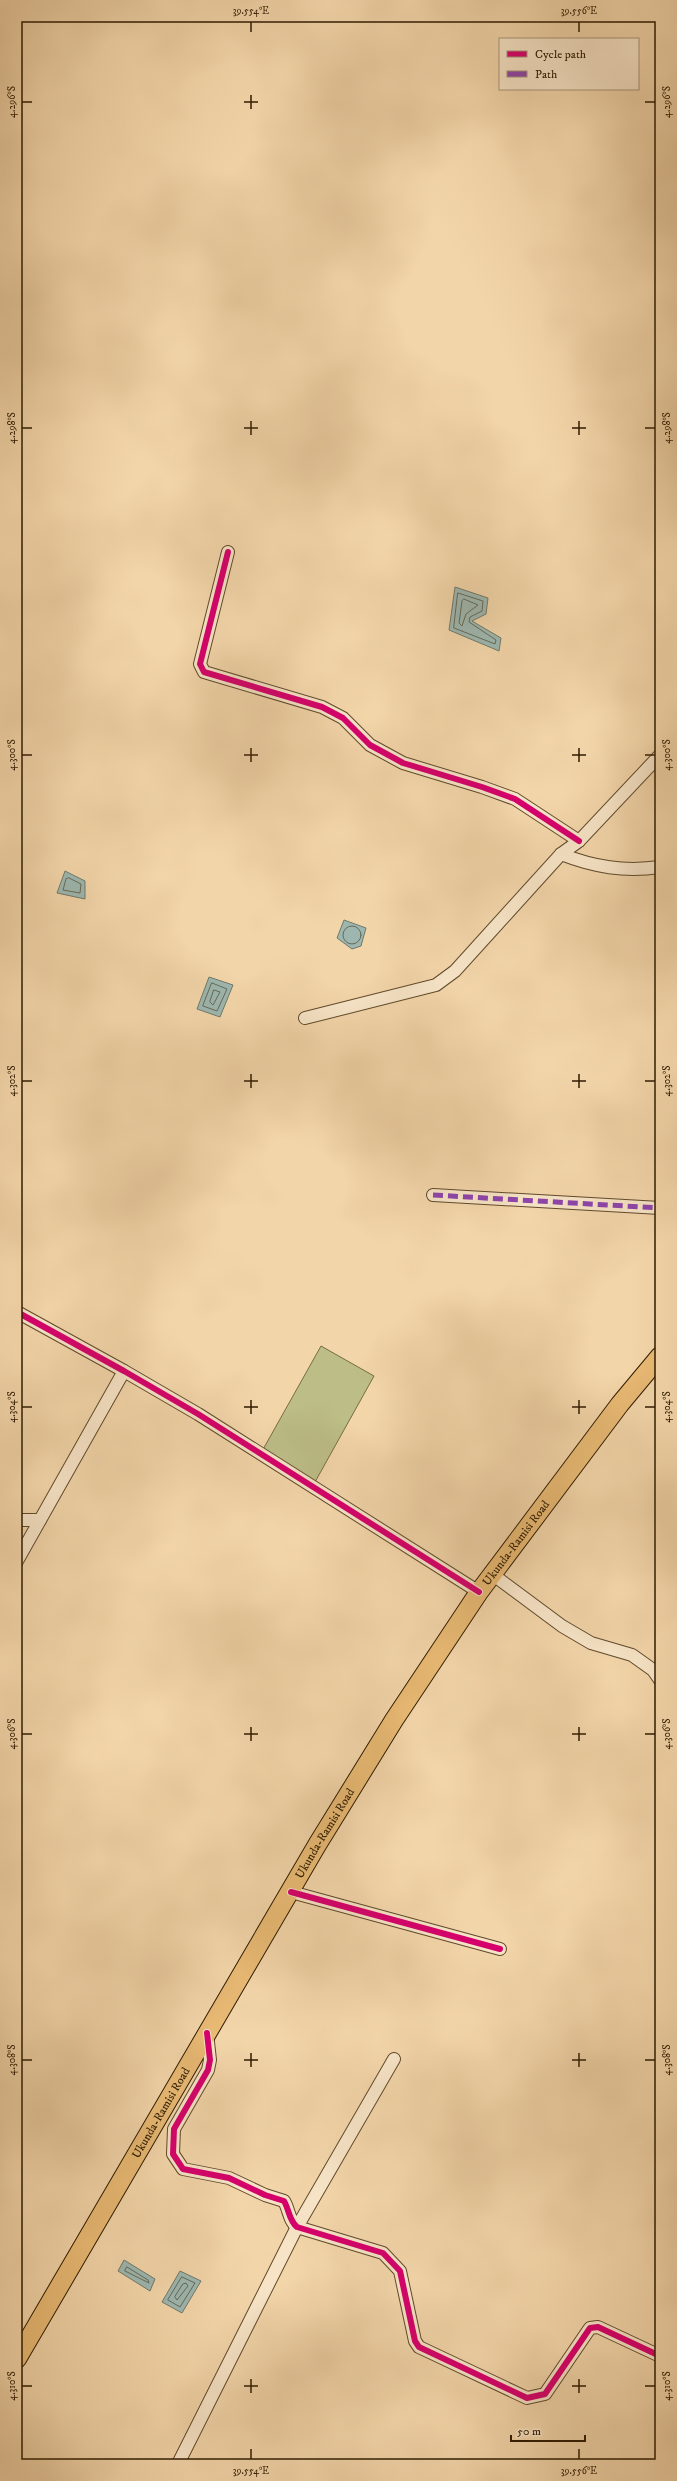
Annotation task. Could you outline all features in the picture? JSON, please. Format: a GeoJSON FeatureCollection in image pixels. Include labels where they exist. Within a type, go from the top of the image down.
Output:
{"type":"FeatureCollection","features":[{"type":"Feature","properties":{"kind":"highway","name":"Ukunda-Ramisi Road"},"geometry":{"type":"LineString","coordinates":[[17,2359],[207,2032],[394,1720],[492,1574],[620,1404],[660,1356]]}},
{"type":"Feature","properties":{"kind":"street"},"geometry":{"type":"LineString","coordinates":[[228,552],[200,664],[204,672],[322,707],[343,718],[370,746],[403,763],[482,787],[515,800],[579,841]]}},
{"type":"Feature","properties":{"kind":"street"},"geometry":{"type":"LineString","coordinates":[[305,1018],[436,985],[454,972],[561,854],[579,841],[660,755]]}},
{"type":"Feature","properties":{"kind":"street"},"geometry":{"type":"LineString","coordinates":[[561,854],[589,865],[618,870],[660,867]]}},
{"type":"Feature","properties":{"kind":"street"},"geometry":{"type":"LineString","coordinates":[[433,1195],[660,1208]]}},
{"type":"Feature","properties":{"kind":"street"},"geometry":{"type":"LineString","coordinates":[[17,1312],[198,1414],[479,1592]]}},
{"type":"Feature","properties":{"kind":"street"},"geometry":{"type":"LineString","coordinates":[[17,1560],[124,1371]]}},
{"type":"Feature","properties":{"kind":"street"},"geometry":{"type":"LineString","coordinates":[[17,1520],[40,1520]]}},
{"type":"Feature","properties":{"kind":"street"},"geometry":{"type":"LineString","coordinates":[[492,1574],[562,1626],[590,1643],[632,1655],[653,1670],[660,1680]]}},
{"type":"Feature","properties":{"kind":"street"},"geometry":{"type":"LineString","coordinates":[[291,1892],[500,1949]]}},
{"type":"Feature","properties":{"kind":"street"},"geometry":{"type":"LineString","coordinates":[[207,2032],[210,2060],[208,2070],[174,2129],[173,2154],[183,2169],[229,2178],[266,2195],[284,2201],[289,2209],[292,2223],[297,2227],[383,2253],[400,2271],[415,2341],[419,2348],[527,2398],[546,2394],[590,2328],[598,2327],[660,2356]]}},
{"type":"Feature","properties":{"kind":"street"},"geometry":{"type":"LineString","coordinates":[[178,2464],[297,2227],[394,2059]]}},
{"type":"Feature","properties":{"kind":"green space"},"geometry":{"type":"Polygon","coordinates":[[[321,1346],[374,1376],[315,1482],[261,1453],[321,1346]]]}},
{"type":"Feature","properties":{"kind":"water"},"geometry":{"type":"Polygon","coordinates":[[[455,587],[488,598],[486,614],[472,621],[501,638],[499,651],[449,630],[455,587]]]}},
{"type":"Feature","properties":{"kind":"water"},"geometry":{"type":"Polygon","coordinates":[[[65,871],[85,881],[85,899],[57,893],[65,871]]]}},
{"type":"Feature","properties":{"kind":"water"},"geometry":{"type":"Polygon","coordinates":[[[344,920],[366,928],[361,946],[352,949],[337,938],[344,920]]]}},
{"type":"Feature","properties":{"kind":"water"},"geometry":{"type":"Polygon","coordinates":[[[209,977],[233,985],[220,1017],[197,1009],[209,977]]]}},
{"type":"Feature","properties":{"kind":"water"},"geometry":{"type":"Polygon","coordinates":[[[124,2260],[155,2279],[150,2291],[118,2271],[124,2260]]]}},
{"type":"Feature","properties":{"kind":"water"},"geometry":{"type":"Polygon","coordinates":[[[180,2271],[201,2281],[182,2313],[162,2302],[180,2271]]]}},
{"type":"Feature","properties":{"kind":"marked path"},"geometry":{"type":"LineString","coordinates":[[433,1195],[660,1208]]}},
{"type":"Feature","properties":{"kind":"cycle path"},"geometry":{"type":"LineString","coordinates":[[228,552],[200,664],[204,672],[322,707],[343,718],[370,745],[403,763],[482,787],[515,799],[579,841]]}},
{"type":"Feature","properties":{"kind":"cycle path"},"geometry":{"type":"LineString","coordinates":[[17,1312],[198,1414],[479,1592]]}},
{"type":"Feature","properties":{"kind":"cycle path"},"geometry":{"type":"LineString","coordinates":[[291,1892],[500,1949]]}},
{"type":"Feature","properties":{"kind":"cycle path"},"geometry":{"type":"LineString","coordinates":[[207,2033],[210,2060],[208,2070],[174,2129],[173,2154],[183,2169],[229,2178],[265,2195],[284,2201],[292,2222],[297,2227],[383,2253],[400,2271],[415,2341],[419,2347],[527,2398],[545,2394],[590,2328],[598,2327],[660,2356]]}}]}
